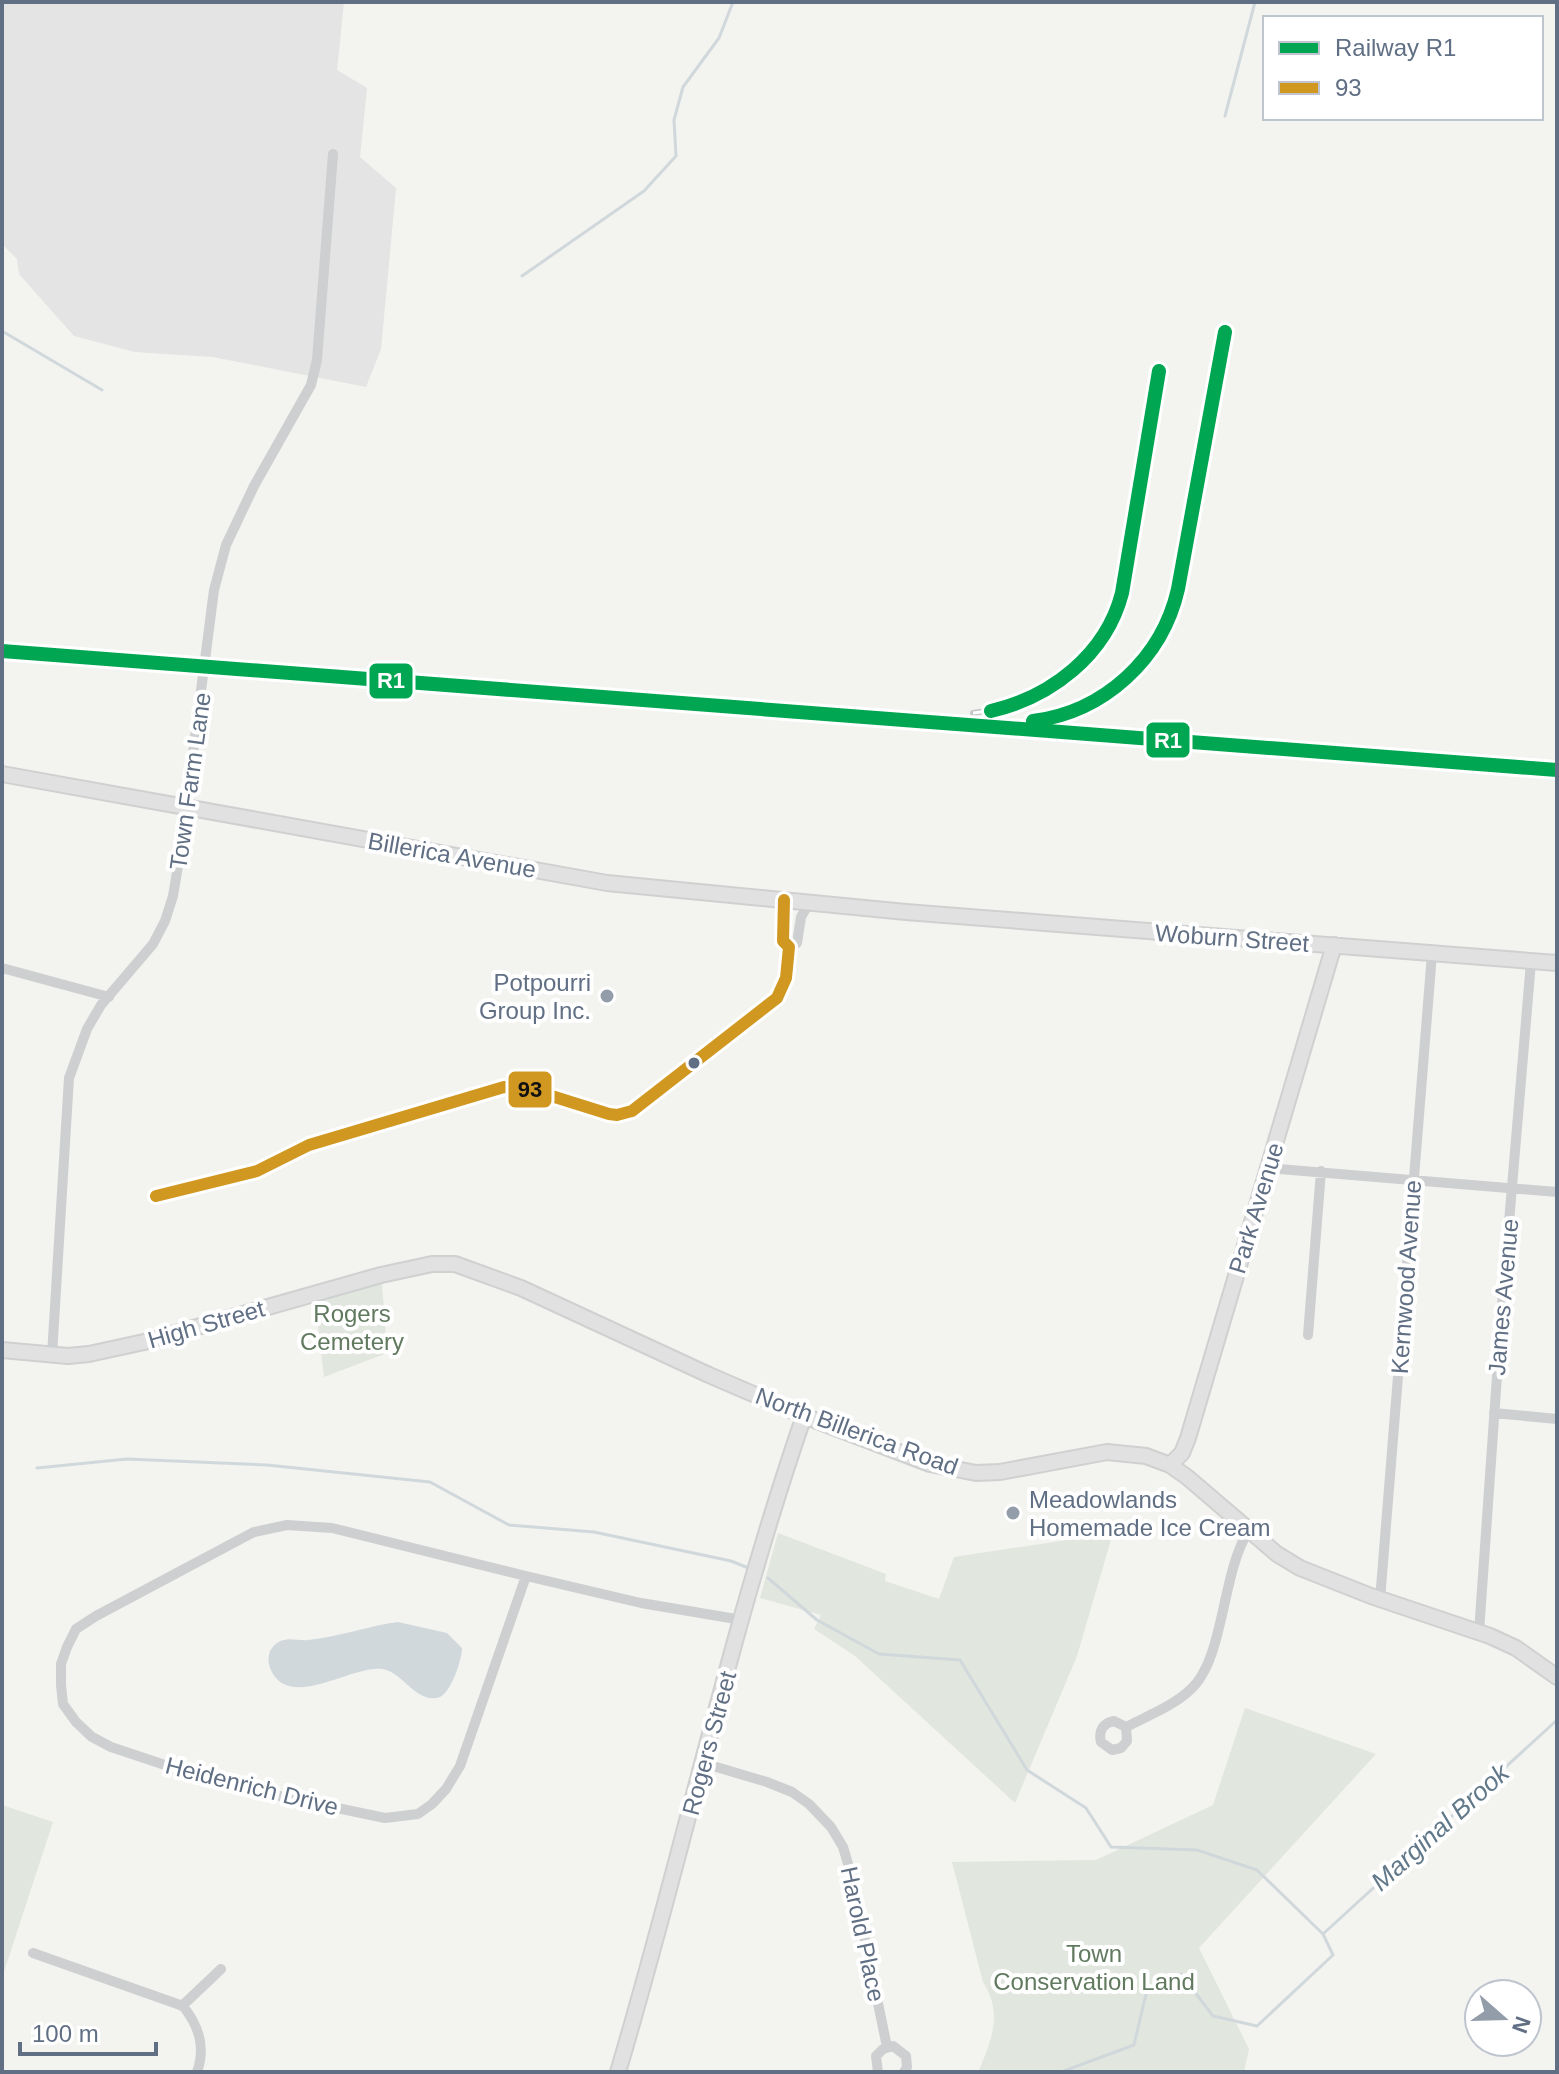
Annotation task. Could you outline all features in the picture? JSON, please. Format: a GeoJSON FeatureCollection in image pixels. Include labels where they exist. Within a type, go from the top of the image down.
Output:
{"type":"FeatureCollection","features":[{"type":"Feature","properties":{"kind":"main road","name":"Billerica Avenue"},"geometry":{"type":"LineString","coordinates":[[2,774],[607,883],[906,912]]}},
{"type":"Feature","properties":{"kind":"main road","name":"Woburn Street"},"geometry":{"type":"LineString","coordinates":[[906,912],[1557,963]]}},
{"type":"Feature","properties":{"kind":"main road","name":"Park Avenue"},"geometry":{"type":"LineString","coordinates":[[1170,1465],[1182,1453],[1188,1438],[1334,945]]}},
{"type":"Feature","properties":{"kind":"main road","name":"High Street"},"geometry":{"type":"LineString","coordinates":[[2,1350],[52,1355],[113,1350],[381,1275],[432,1264],[455,1264]]}},
{"type":"Feature","properties":{"kind":"main road","name":"North Billerica Road"},"geometry":{"type":"LineString","coordinates":[[455,1264],[521,1288],[804,1416],[930,1464],[957,1471],[1000,1472],[1107,1452],[1146,1456],[1170,1465],[1187,1477],[1277,1554],[1300,1568],[1380,1600],[1479,1632],[1516,1648],[1557,1677]]}},
{"type":"Feature","properties":{"kind":"main road","name":"Rogers Street"},"geometry":{"type":"LineString","coordinates":[[618,2072],[651,1961],[742,1620],[804,1416]]}},
{"type":"Feature","properties":{"kind":"street","name":"Town Farm Lane"},"geometry":{"type":"LineString","coordinates":[[52,1355],[69,1078],[87,1029],[153,944],[173,896],[214,590],[226,545],[254,486],[311,385],[317,360],[333,154]]}},
{"type":"Feature","properties":{"kind":"street"},"geometry":{"type":"LineString","coordinates":[[784,900],[783,941],[789,947]]}},
{"type":"Feature","properties":{"kind":"street"},"geometry":{"type":"LineString","coordinates":[[789,947],[797,943],[801,917],[810,902]]}},
{"type":"Feature","properties":{"kind":"street"},"geometry":{"type":"LineString","coordinates":[[156,1196],[257,1171],[309,1145],[504,1087],[526,1088],[617,1115],[632,1111],[771,1005],[786,978],[789,947]]}},
{"type":"Feature","properties":{"kind":"street","name":"Kernwood Avenue"},"geometry":{"type":"LineString","coordinates":[[1380,1600],[1432,954]]}},
{"type":"Feature","properties":{"kind":"street","name":"James Avenue"},"geometry":{"type":"LineString","coordinates":[[1479,1632],[1531,962]]}},
{"type":"Feature","properties":{"kind":"street"},"geometry":{"type":"LineString","coordinates":[[2,968],[109,997]]}},
{"type":"Feature","properties":{"kind":"street"},"geometry":{"type":"LineString","coordinates":[[1268,1168],[1557,1192]]}},
{"type":"Feature","properties":{"kind":"street"},"geometry":{"type":"LineString","coordinates":[[1308,1335],[1321,1171]]}},
{"type":"Feature","properties":{"kind":"street"},"geometry":{"type":"LineString","coordinates":[[1494,1413],[1557,1419]]}},
{"type":"Feature","properties":{"kind":"street","name":"Heidenrich Drive"},"geometry":{"type":"LineString","coordinates":[[526,1576],[460,1766],[446,1789],[418,1814],[385,1818],[222,1784],[111,1747],[92,1737],[63,1704],[61,1664],[76,1629],[254,1532],[287,1525],[332,1528],[641,1603],[742,1620]]}},
{"type":"Feature","properties":{"kind":"street"},"geometry":{"type":"LineString","coordinates":[[1126,1727],[1182,1696],[1201,1678],[1210,1659],[1236,1559],[1249,1530]]}},
{"type":"Feature","properties":{"kind":"street","name":"Harold Place"},"geometry":{"type":"LineString","coordinates":[[703,1763],[792,1792],[809,1804],[831,1827],[843,1847],[852,1877],[887,2047],[903,2051],[907,2061],[904,2072]]}},
{"type":"Feature","properties":{"kind":"street"},"geometry":{"type":"LineString","coordinates":[[33,1953],[182,2006],[195,2021],[200,2037],[202,2058],[197,2072]]}},
{"type":"Feature","properties":{"kind":"street"},"geometry":{"type":"LineString","coordinates":[[182,2006],[221,1969]]}},
{"type":"Feature","properties":{"kind":"street"},"geometry":{"type":"LineString","coordinates":[[878,2072],[876,2056],[887,2047]]}},
{"type":"Feature","properties":{"kind":"shaded area"},"geometry":{"type":"Polygon","coordinates":[[[2,2],[344,2],[337,70],[367,88],[360,157],[396,188],[381,349],[366,387],[213,357],[135,352],[74,336],[19,274],[17,259],[2,244],[2,2]]]}},
{"type":"Feature","properties":{"kind":"shaded area"},"geometry":{"type":"Polygon","coordinates":[[[398,1622],[447,1633],[462,1648],[455,1675],[440,1697],[424,1696],[390,1671],[382,1669],[370,1669],[324,1683],[295,1687],[283,1683],[270,1669],[270,1651],[282,1641],[319,1639],[398,1622]]]}},
{"type":"Feature","properties":{"kind":"green space","name":"Rogers Cemetery"},"geometry":{"type":"Polygon","coordinates":[[[382,1283],[387,1353],[324,1377],[315,1301],[382,1283]]]}},
{"type":"Feature","properties":{"kind":"green space"},"geometry":{"type":"Polygon","coordinates":[[[778,1533],[886,1574],[885,1581],[939,1599],[954,1557],[1113,1533],[1077,1656],[1015,1803],[855,1656],[814,1629],[821,1615],[760,1598],[778,1533]]]}},
{"type":"Feature","properties":{"kind":"green space","name":"Town Conservation Land"},"geometry":{"type":"Polygon","coordinates":[[[1245,1708],[1376,1754],[1199,1948],[1249,2049],[1244,2072],[978,2072],[991,2038],[993,2004],[983,1982],[952,1862],[1096,1860],[1213,1805],[1245,1708]]]}},
{"type":"Feature","properties":{"kind":"green space"},"geometry":{"type":"Polygon","coordinates":[[[2,1805],[53,1822],[2,1978],[2,1805]]]}},
{"type":"Feature","properties":{"kind":"waterway"},"geometry":{"type":"LineString","coordinates":[[522,276],[644,191],[676,156],[674,120],[683,87],[719,38],[733,2]]}},
{"type":"Feature","properties":{"kind":"waterway"},"geometry":{"type":"LineString","coordinates":[[1225,116],[1255,2]]}},
{"type":"Feature","properties":{"kind":"waterway"},"geometry":{"type":"LineString","coordinates":[[2,331],[102,390]]}},
{"type":"Feature","properties":{"kind":"waterway"},"geometry":{"type":"LineString","coordinates":[[37,1468],[127,1459],[267,1465],[430,1482],[509,1525],[594,1532],[731,1561],[751,1569]]}},
{"type":"Feature","properties":{"kind":"waterway"},"geometry":{"type":"LineString","coordinates":[[768,1578],[817,1620],[879,1654],[960,1660],[1027,1770],[1086,1808],[1111,1847],[1197,1850],[1257,1870],[1323,1934],[1333,1955],[1257,2026],[1213,2016],[1181,1974],[1146,1994],[1134,2045],[1061,2072]]}},
{"type":"Feature","properties":{"kind":"waterway","name":"Marginal Brook"},"geometry":{"type":"LineString","coordinates":[[1323,1934],[1557,1720]]}},
{"type":"Feature","properties":{"kind":"railway"},"geometry":{"type":"LineString","coordinates":[[831,714],[1028,722],[1078,709],[1120,683],[1154,645],[1176,599],[1225,332]]}},
{"type":"Feature","properties":{"kind":"railway"},"geometry":{"type":"LineString","coordinates":[[973,713],[1022,700],[1066,676],[1101,639],[1113,617],[1122,593],[1159,371]]}},
{"type":"Feature","properties":{"kind":"rail line","name":"R1"},"geometry":{"type":"LineString","coordinates":[[1033,721],[1059,716],[1106,694],[1144,659],[1159,638],[1178,589],[1225,332]]}},
{"type":"Feature","properties":{"kind":"rail line","name":"R1"},"geometry":{"type":"LineString","coordinates":[[991,711],[1035,695],[1073,670],[1103,636],[1114,615],[1122,593],[1159,371]]}},
{"type":"Feature","properties":{"kind":"rail line","name":"R1"},"geometry":{"type":"LineString","coordinates":[[2,651],[1557,770]]}},
{"type":"Feature","properties":{"kind":"transit line","name":"93"},"geometry":{"type":"LineString","coordinates":[[156,1196],[257,1171],[309,1145],[504,1087],[526,1088],[609,1114],[632,1111],[777,998],[786,978],[789,947],[783,941],[784,900]]}},
{"type":"Feature","properties":{"kind":"place","name":"Potpourri Group Inc."},"geometry":{"type":"Point","coordinates":[607,996]}},
{"type":"Feature","properties":{"kind":"place","name":"Meadowlands Homemade Ice Cream"},"geometry":{"type":"Point","coordinates":[1013,1513]}}]}
